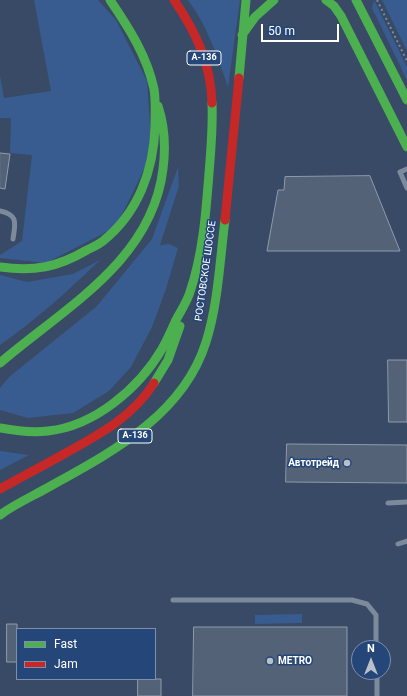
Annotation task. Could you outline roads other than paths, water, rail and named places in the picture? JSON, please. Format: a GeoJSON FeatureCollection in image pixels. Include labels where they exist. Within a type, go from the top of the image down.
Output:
{"type":"FeatureCollection","features":[{"type":"Feature","properties":{"kind":"main road"},"geometry":{"type":"LineString","coordinates":[[0,363],[85,296],[110,274],[136,241],[158,196],[162,182],[164,163],[164,125],[143,54],[131,31],[110,0]]}},
{"type":"Feature","properties":{"kind":"main road","name":"А-136"},"geometry":{"type":"LineString","coordinates":[[0,489],[104,432],[134,408],[149,391],[168,360],[174,347],[191,291],[208,194],[213,122],[213,98],[209,73],[202,53],[193,32],[174,0]]}},
{"type":"Feature","properties":{"kind":"main road","name":"РОСТОВСКОЕ ШОССЕ"},"geometry":{"type":"LineString","coordinates":[[0,515],[92,463],[150,424],[175,398],[198,361],[211,322],[214,306],[229,184],[246,0]]}},
{"type":"Feature","properties":{"kind":"main road"},"geometry":{"type":"LineString","coordinates":[[242,35],[255,17],[274,0]]}},
{"type":"Feature","properties":{"kind":"main road"},"geometry":{"type":"LineString","coordinates":[[326,0],[334,6],[341,16],[407,147]]}},
{"type":"Feature","properties":{"kind":"main road"},"geometry":{"type":"LineString","coordinates":[[356,0],[407,100]]}},
{"type":"Feature","properties":{"kind":"main road"},"geometry":{"type":"LineString","coordinates":[[381,95],[381,86],[383,84],[386,82],[398,81]]}},
{"type":"Feature","properties":{"kind":"main road"},"geometry":{"type":"LineString","coordinates":[[0,267],[27,269],[45,268],[62,264],[103,241],[120,225],[139,196],[148,174],[154,145],[155,98]]}},
{"type":"Feature","properties":{"kind":"main road","name":"А-136"},"geometry":{"type":"LineString","coordinates":[[0,428],[15,432],[32,433],[58,431],[77,425],[114,403],[147,370],[162,348],[191,291]]}},
{"type":"Feature","properties":{"kind":"lane"},"geometry":{"type":"LineString","coordinates":[[407,169],[400,172],[407,188]]}},
{"type":"Feature","properties":{"kind":"lane"},"geometry":{"type":"LineString","coordinates":[[0,212],[9,213],[14,218],[15,223],[13,239]]}},
{"type":"Feature","properties":{"kind":"lane"},"geometry":{"type":"LineString","coordinates":[[388,503],[407,502]]}},
{"type":"Feature","properties":{"kind":"lane"},"geometry":{"type":"LineString","coordinates":[[398,544],[407,541]]}},
{"type":"Feature","properties":{"kind":"lane"},"geometry":{"type":"LineString","coordinates":[[173,600],[352,600],[367,604],[376,615],[376,640]]}},
{"type":"Feature","properties":{"kind":"lane"},"geometry":{"type":"LineString","coordinates":[[377,680],[377,696]]}},
{"type":"Feature","properties":{"kind":"place","name":"Автотрейд"},"geometry":{"type":"Point","coordinates":[347,463]}},
{"type":"Feature","properties":{"kind":"place","name":"METRO"},"geometry":{"type":"Point","coordinates":[270,661]}}]}
